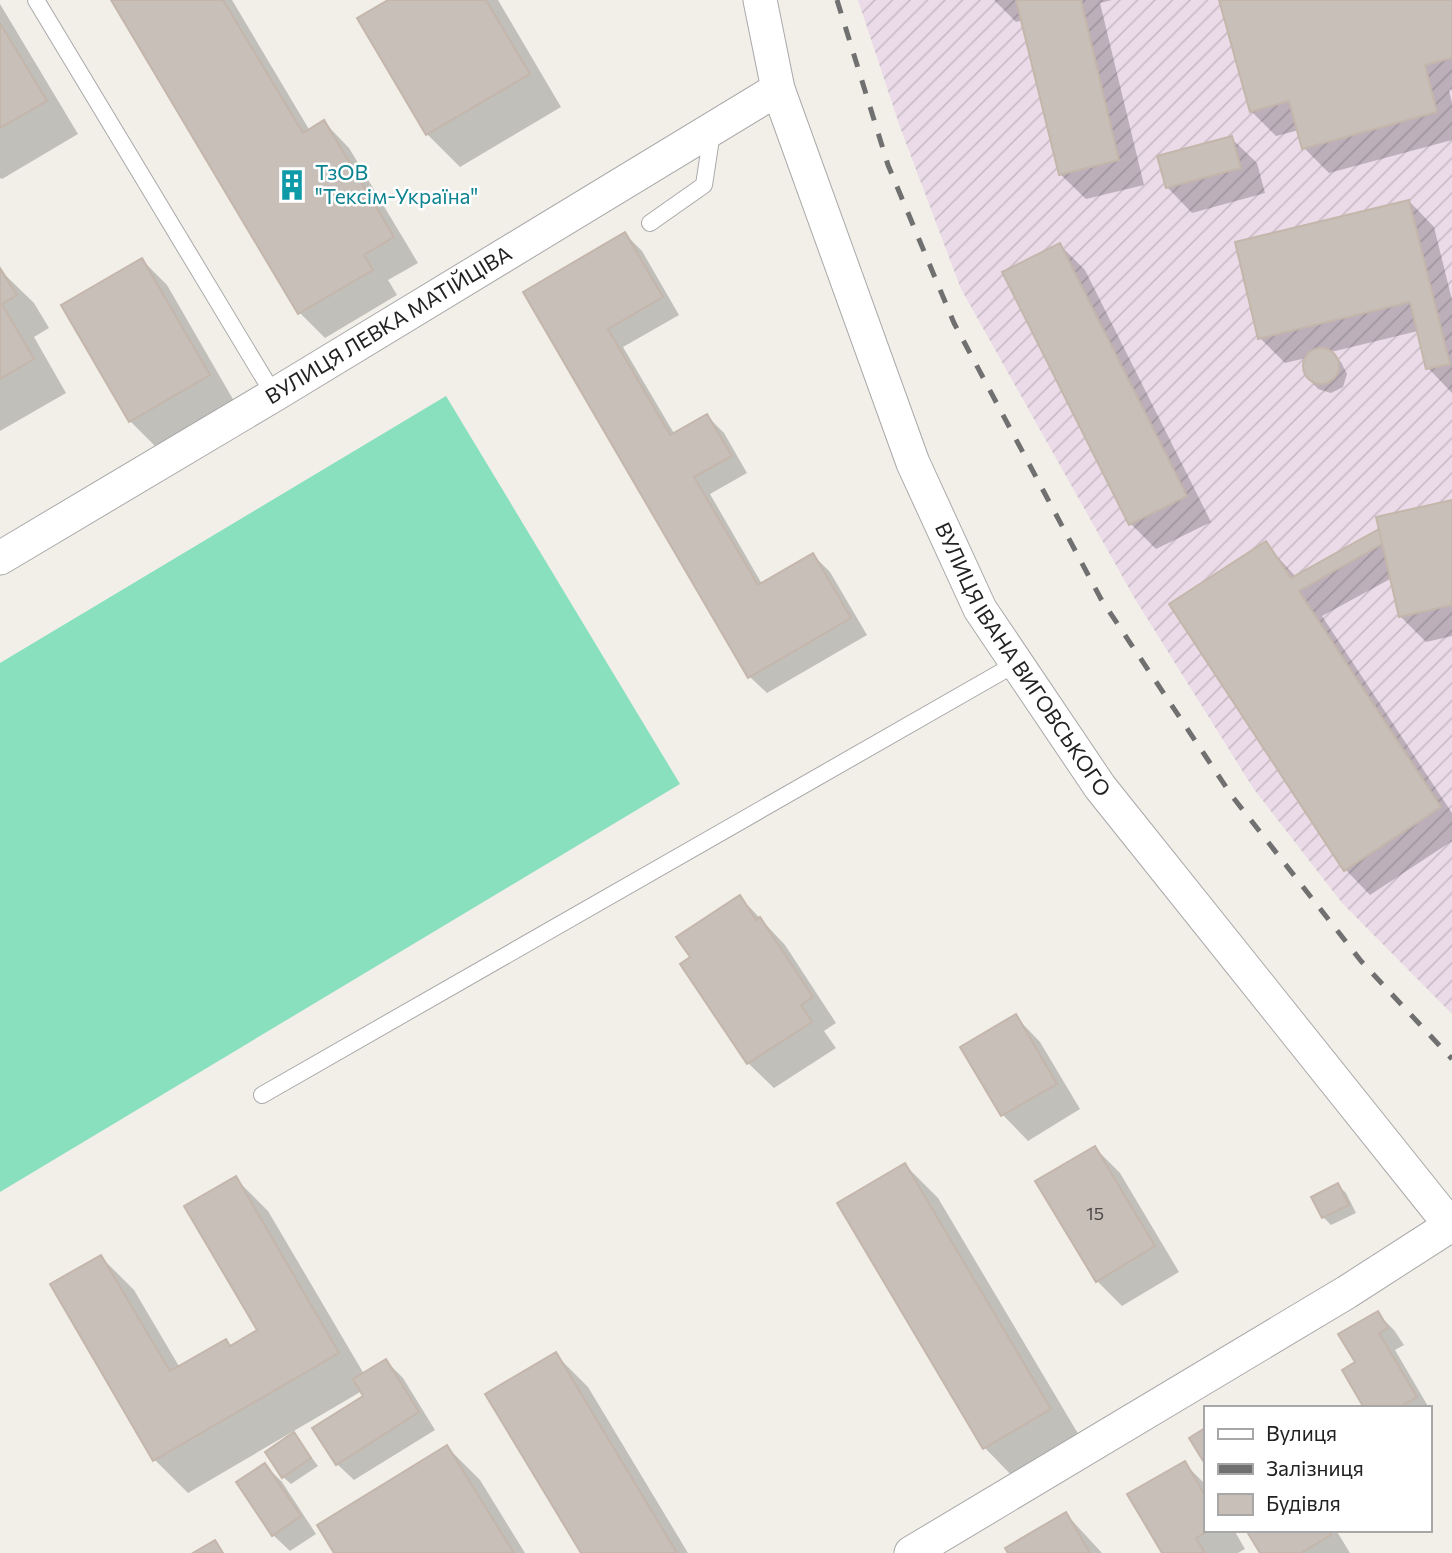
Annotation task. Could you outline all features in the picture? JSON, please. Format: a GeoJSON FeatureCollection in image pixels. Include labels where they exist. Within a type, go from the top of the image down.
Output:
{"type":"FeatureCollection","features":[{"type":"Feature","properties":{"kind":"street","name":"ВУЛИЦЯ ІВАНА ВИГОВСЬКОГО"},"geometry":{"type":"LineString","coordinates":[[760,0],[778,89],[913,463],[980,608],[1100,787],[1451,1226]]}},
{"type":"Feature","properties":{"kind":"street","name":"ВУЛИЦЯ ЛЕВКА МАТІЙЦІВА"},"geometry":{"type":"LineString","coordinates":[[0,558],[778,89]]}},
{"type":"Feature","properties":{"kind":"street"},"geometry":{"type":"LineString","coordinates":[[911,1553],[1348,1292],[1451,1226]]}},
{"type":"Feature","properties":{"kind":"lane"},"geometry":{"type":"LineString","coordinates":[[36,0],[274,395]]}},
{"type":"Feature","properties":{"kind":"lane"},"geometry":{"type":"LineString","coordinates":[[650,223],[704,185],[712,129]]}},
{"type":"Feature","properties":{"kind":"lane"},"geometry":{"type":"LineString","coordinates":[[262,1095],[1017,663]]}},
{"type":"Feature","properties":{"kind":"shaded area"},"geometry":{"type":"Polygon","coordinates":[[[858,0],[1452,0],[1452,1014],[1342,903],[1253,788],[1135,599],[961,289],[900,127],[858,0]]]}},
{"type":"Feature","properties":{"kind":"green space"},"geometry":{"type":"Polygon","coordinates":[[[446,396],[680,784],[0,1192],[0,663],[446,396]]]}},
{"type":"Feature","properties":{"kind":"building","name":"ТзОВ \"Тексім-Україна\""},"geometry":{"type":"Polygon","coordinates":[[[111,0],[223,0],[303,133],[324,120],[394,237],[364,255],[373,270],[298,314],[111,0]]]}},
{"type":"Feature","properties":{"kind":"building"},"geometry":{"type":"Polygon","coordinates":[[[388,0],[486,0],[530,74],[426,135],[357,18],[388,0]]]}},
{"type":"Feature","properties":{"kind":"building"},"geometry":{"type":"Polygon","coordinates":[[[1016,0],[1081,0],[1119,160],[1059,175],[1016,0]]]}},
{"type":"Feature","properties":{"kind":"building"},"geometry":{"type":"Polygon","coordinates":[[[1219,0],[1452,0],[1452,58],[1425,65],[1437,112],[1302,149],[1289,101],[1250,112],[1219,0]]]}},
{"type":"Feature","properties":{"kind":"building"},"geometry":{"type":"Polygon","coordinates":[[[0,23],[47,101],[0,128],[0,23]]]}},
{"type":"Feature","properties":{"kind":"building"},"geometry":{"type":"Polygon","coordinates":[[[1232,136],[1241,168],[1166,188],[1157,156],[1232,136]]]}},
{"type":"Feature","properties":{"kind":"building"},"geometry":{"type":"Polygon","coordinates":[[[1409,200],[1450,364],[1426,369],[1410,302],[1258,339],[1235,242],[1409,200]]]}},
{"type":"Feature","properties":{"kind":"building"},"geometry":{"type":"Polygon","coordinates":[[[625,232],[663,297],[608,329],[670,435],[707,414],[732,456],[694,477],[758,585],[813,553],[851,618],[748,678],[523,292],[625,232]]]}},
{"type":"Feature","properties":{"kind":"building"},"geometry":{"type":"Polygon","coordinates":[[[1060,243],[1187,496],[1129,525],[1002,272],[1060,243]]]}},
{"type":"Feature","properties":{"kind":"building"},"geometry":{"type":"Polygon","coordinates":[[[142,258],[210,375],[129,422],[61,305],[142,258]]]}},
{"type":"Feature","properties":{"kind":"building"},"geometry":{"type":"Polygon","coordinates":[[[0,268],[17,295],[2,304],[34,359],[0,379],[0,268]]]}},
{"type":"Feature","properties":{"kind":"building"},"geometry":{"type":"Polygon","coordinates":[[[1321,348],[1334,353],[1339,366],[1334,379],[1321,384],[1308,379],[1303,366],[1308,353],[1321,348]]]}},
{"type":"Feature","properties":{"kind":"building"},"geometry":{"type":"Polygon","coordinates":[[[1452,500],[1452,605],[1399,617],[1376,517],[1452,500]]]}},
{"type":"Feature","properties":{"kind":"building"},"geometry":{"type":"Polygon","coordinates":[[[1379,529],[1382,544],[1299,591],[1441,807],[1344,871],[1169,604],[1266,541],[1291,578],[1379,529]]]}},
{"type":"Feature","properties":{"kind":"building"},"geometry":{"type":"Polygon","coordinates":[[[740,895],[756,920],[760,917],[813,997],[801,1005],[812,1022],[747,1064],[680,964],[690,957],[676,937],[740,895]]]}},
{"type":"Feature","properties":{"kind":"building"},"geometry":{"type":"Polygon","coordinates":[[[1016,1014],[1057,1084],[1001,1116],[960,1047],[1016,1014]]]}},
{"type":"Feature","properties":{"kind":"building"},"geometry":{"type":"Polygon","coordinates":[[[1095,1146],[1155,1246],[1096,1282],[1035,1181],[1095,1146]]]}},
{"type":"Feature","properties":{"kind":"building"},"geometry":{"type":"Polygon","coordinates":[[[905,1163],[1051,1409],[983,1449],[837,1203],[905,1163]]]}},
{"type":"Feature","properties":{"kind":"building"},"geometry":{"type":"Polygon","coordinates":[[[236,1176],[339,1353],[153,1461],[50,1284],[101,1255],[170,1371],[226,1339],[230,1346],[257,1330],[184,1206],[236,1176]]]}},
{"type":"Feature","properties":{"kind":"building"},"geometry":{"type":"Polygon","coordinates":[[[1338,1183],[1349,1205],[1322,1218],[1311,1197],[1338,1183]]]}},
{"type":"Feature","properties":{"kind":"building"},"geometry":{"type":"Polygon","coordinates":[[[1378,1311],[1388,1328],[1379,1333],[1417,1397],[1401,1406],[1363,1406],[1342,1370],[1355,1362],[1338,1334],[1378,1311]]]}},
{"type":"Feature","properties":{"kind":"building"},"geometry":{"type":"Polygon","coordinates":[[[556,1352],[677,1553],[581,1553],[485,1394],[556,1352]]]}},
{"type":"Feature","properties":{"kind":"building"},"geometry":{"type":"Polygon","coordinates":[[[386,1359],[419,1412],[336,1465],[312,1428],[363,1396],[353,1379],[386,1359]]]}},
{"type":"Feature","properties":{"kind":"building"},"geometry":{"type":"Polygon","coordinates":[[[1204,1429],[1204,1462],[1189,1438],[1204,1429]]]}},
{"type":"Feature","properties":{"kind":"building"},"geometry":{"type":"Polygon","coordinates":[[[294,1432],[311,1458],[282,1478],[265,1452],[294,1432]]]}},
{"type":"Feature","properties":{"kind":"building"},"geometry":{"type":"Polygon","coordinates":[[[447,1445],[514,1553],[334,1553],[317,1525],[447,1445]]]}},
{"type":"Feature","properties":{"kind":"building"},"geometry":{"type":"Polygon","coordinates":[[[1185,1461],[1204,1494],[1204,1532],[1206,1532],[1196,1538],[1205,1553],[1162,1553],[1127,1494],[1185,1461]]]}},
{"type":"Feature","properties":{"kind":"building"},"geometry":{"type":"Polygon","coordinates":[[[265,1463],[301,1516],[272,1536],[236,1482],[265,1463]]]}},
{"type":"Feature","properties":{"kind":"building"},"geometry":{"type":"Polygon","coordinates":[[[1066,1512],[1090,1553],[1008,1553],[1005,1548],[1066,1512]]]}},
{"type":"Feature","properties":{"kind":"building"},"geometry":{"type":"Polygon","coordinates":[[[1247,1532],[1329,1532],[1331,1535],[1301,1553],[1260,1553],[1247,1532]]]}},
{"type":"Feature","properties":{"kind":"building"},"geometry":{"type":"Polygon","coordinates":[[[215,1540],[223,1553],[193,1553],[215,1540]]]}},
{"type":"Feature","properties":{"kind":"railway"},"geometry":{"type":"LineString","coordinates":[[837,0],[888,165],[954,323],[1101,599],[1232,796],[1361,961],[1452,1059]]}},
{"type":"Feature","properties":{"kind":"place","name":"ТзОВ \"Тексім-Україна\""},"geometry":{"type":"Point","coordinates":[292,185]}}]}
